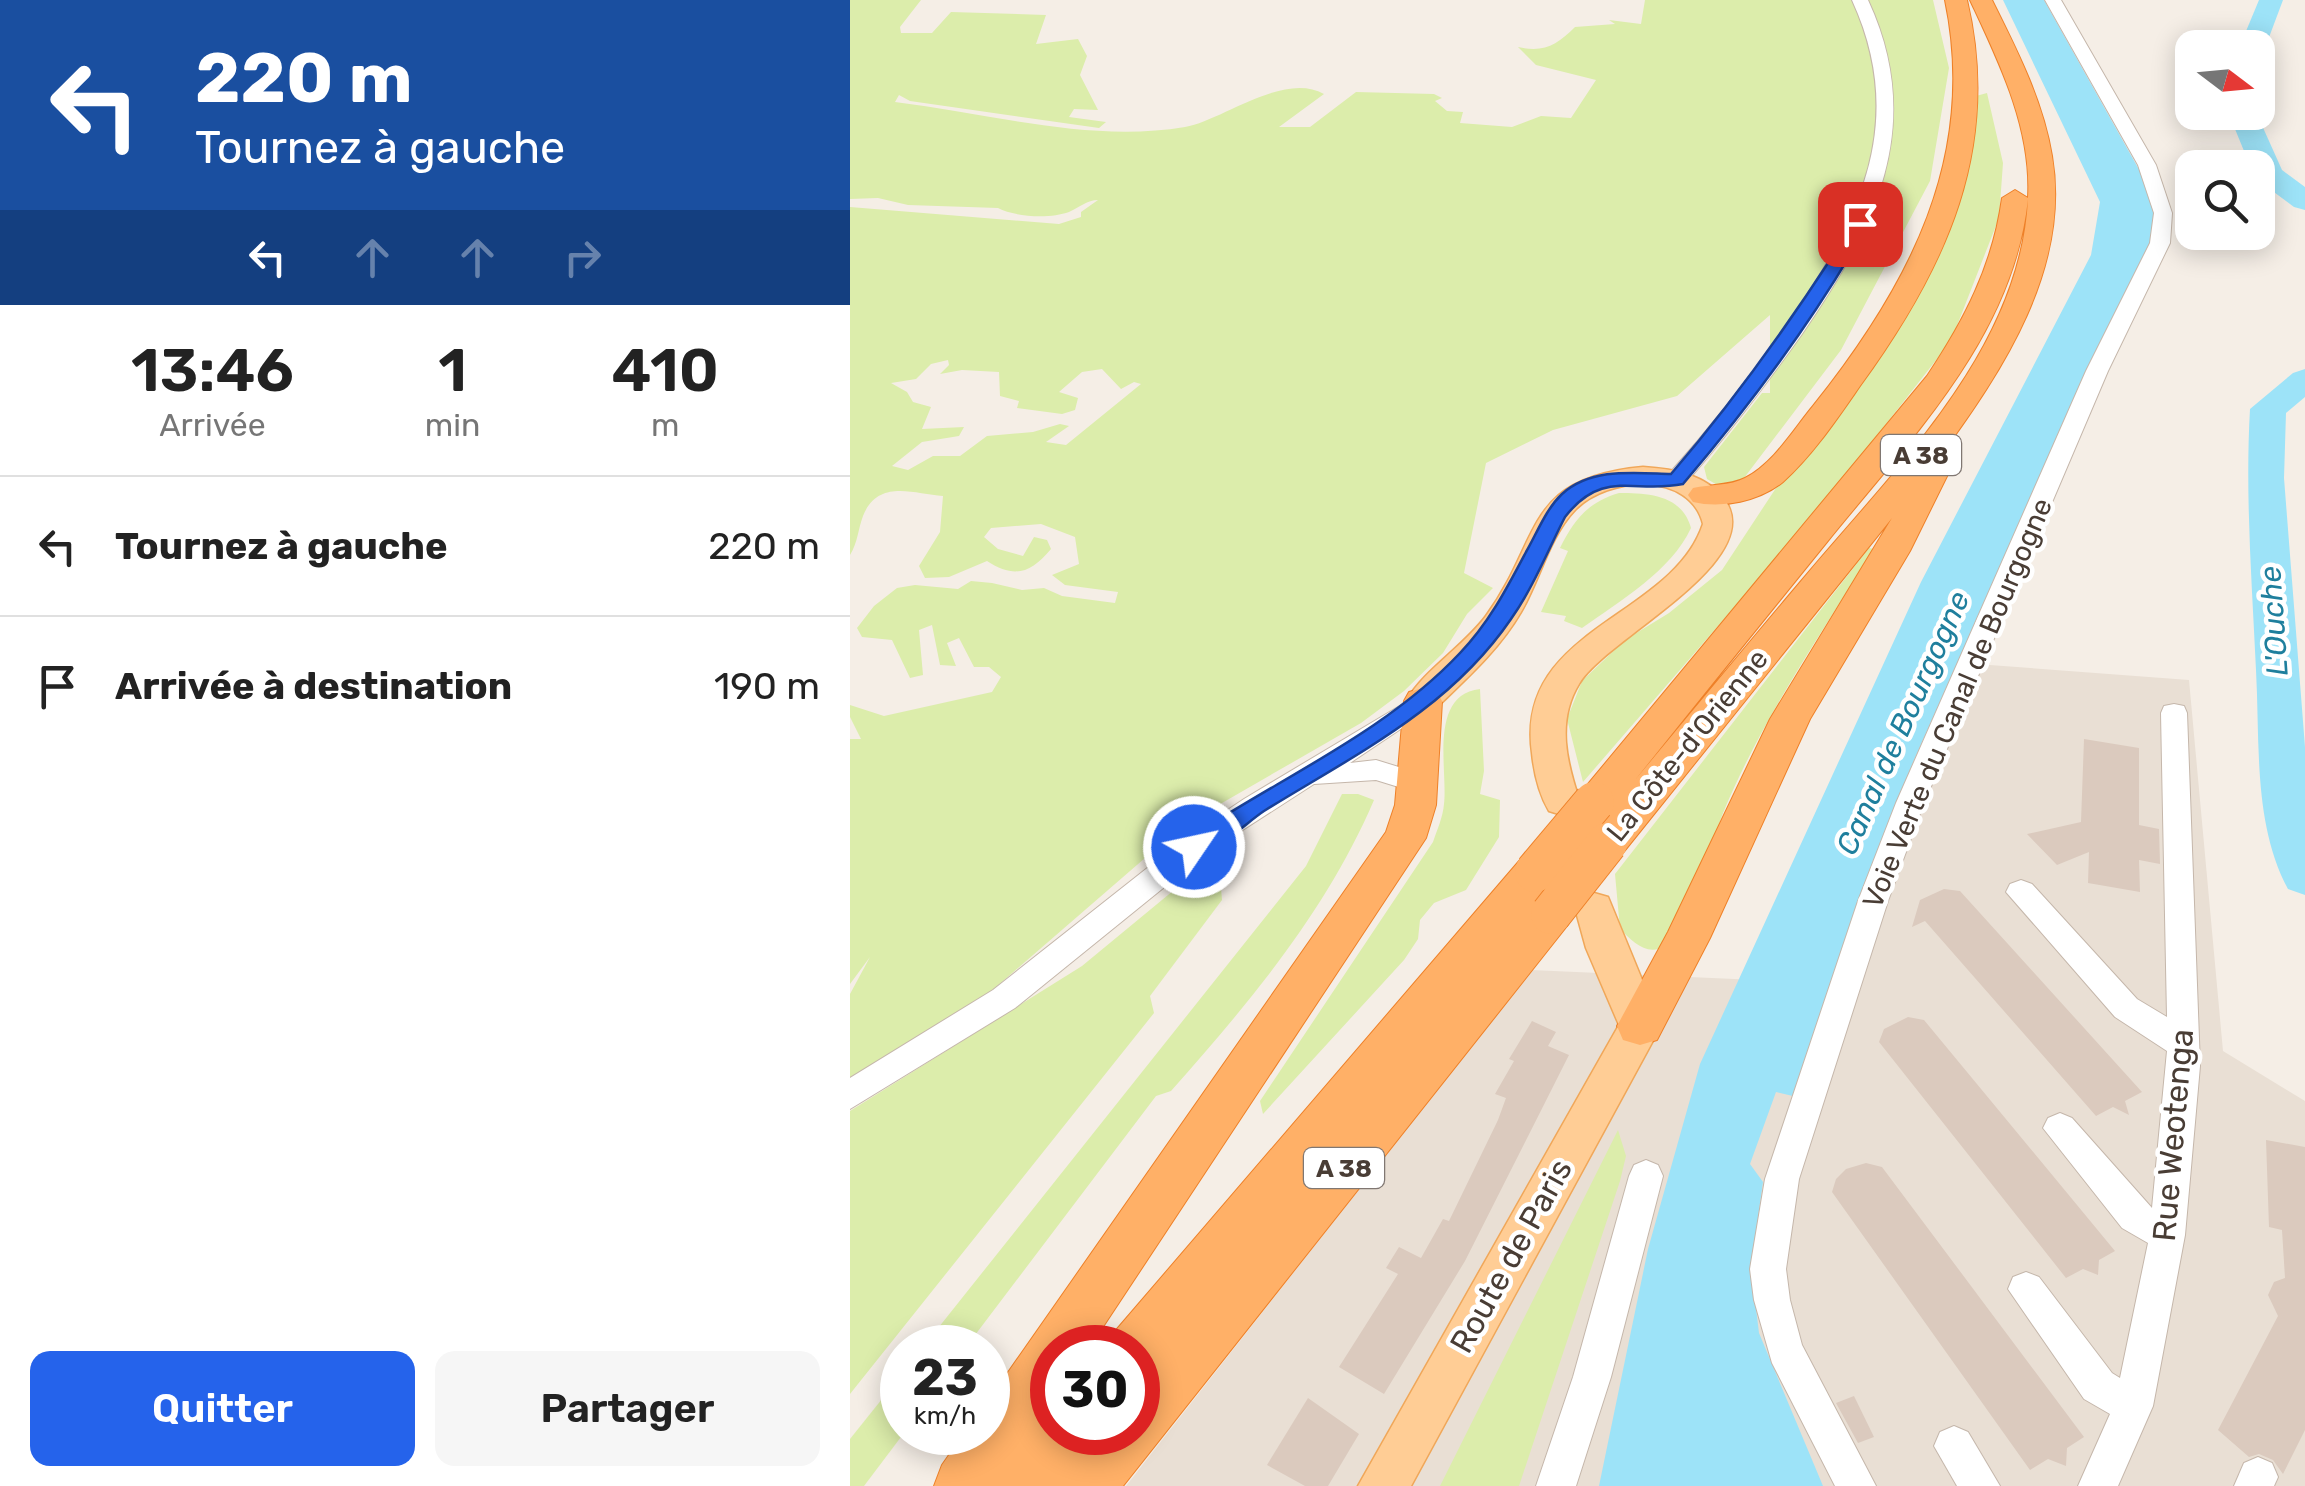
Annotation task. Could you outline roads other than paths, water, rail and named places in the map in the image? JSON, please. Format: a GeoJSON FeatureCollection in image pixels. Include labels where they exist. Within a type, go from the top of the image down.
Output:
{"type":"FeatureCollection","features":[{"type":"Feature","properties":{"kind":"highway"},"geometry":{"type":"LineString","coordinates":[[1706,496],[1754,487],[1778,467],[1872,349],[1918,270],[1948,196],[1967,116],[1967,46],[1957,0]]}},
{"type":"Feature","properties":{"kind":"highway","name":"La Côte-d'Orienne"},"geometry":{"type":"LineString","coordinates":[[1158,1325],[1560,898],[1578,802],[1896,440],[1939,382],[1982,311],[2008,245],[2014,213],[2014,154],[2002,101],[1957,0]]}},
{"type":"Feature","properties":{"kind":"highway","name":"La Côte-d'Orienne"},"geometry":{"type":"LineString","coordinates":[[1160,1396],[1912,467],[1956,408],[2002,334],[2031,264],[2041,216],[2042,183],[2027,101],[1981,0]]}},
{"type":"Feature","properties":{"kind":"highway"},"geometry":{"type":"LineString","coordinates":[[1640,1026],[1688,938],[1790,719],[1892,551],[2002,334]]}},
{"type":"Feature","properties":{"kind":"highway"},"geometry":{"type":"LineString","coordinates":[[1074,1325],[1404,838],[1415,815],[1418,727],[1423,701]]}},
{"type":"Feature","properties":{"kind":"highway"},"geometry":{"type":"LineString","coordinates":[[964,1486],[1030,1388]]}},
{"type":"Feature","properties":{"kind":"highway"},"geometry":{"type":"LineString","coordinates":[[1019,1486],[1045,1455]]}},
{"type":"Feature","properties":{"kind":"highway"},"geometry":{"type":"LineString","coordinates":[[1086,1486],[1111,1455]]}},
{"type":"Feature","properties":{"kind":"main road"},"geometry":{"type":"LineString","coordinates":[[1423,701],[1468,658],[1504,615],[1556,515],[1570,498],[1589,486],[1616,478],[1676,480],[1706,496],[1720,522],[1710,549],[1683,577],[1593,646],[1574,666],[1556,696],[1548,726],[1548,748],[1578,802]]}},
{"type":"Feature","properties":{"kind":"main road"},"geometry":{"type":"LineString","coordinates":[[1560,898],[1606,948],[1640,1026]]}},
{"type":"Feature","properties":{"kind":"main road","name":"Route de Paris"},"geometry":{"type":"LineString","coordinates":[[1383,1486],[1640,1026]]}},
{"type":"Feature","properties":{"kind":"street"},"geometry":{"type":"LineString","coordinates":[[1676,480],[1742,403],[1836,268],[1860,224],[1878,165],[1883,102],[1877,38],[1860,0]]}},
{"type":"Feature","properties":{"kind":"street","name":"Voie Verte du Canal de Bourgogne"},"geometry":{"type":"LineString","coordinates":[[1856,1486],[1785,1350],[1772,1300],[1768,1269],[1782,1179],[1873,900],[1910,802],[2164,228],[2159,194],[2148,165],[2053,0]]}},
{"type":"Feature","properties":{"kind":"street"},"geometry":{"type":"LineString","coordinates":[[850,1096],[1004,999],[1194,847],[1354,749],[1423,701]]}},
{"type":"Feature","properties":{"kind":"street","name":"Rue Weotenga"},"geometry":{"type":"LineString","coordinates":[[2098,1486],[2134,1406],[2167,1235],[2183,1044],[2174,713]]}},
{"type":"Feature","properties":{"kind":"street"},"geometry":{"type":"LineString","coordinates":[[1300,780],[1376,770],[1418,783]]}},
{"type":"Feature","properties":{"kind":"street"},"geometry":{"type":"LineString","coordinates":[[2021,892],[2126,1008],[2183,1044]]}},
{"type":"Feature","properties":{"kind":"street"},"geometry":{"type":"LineString","coordinates":[[2060,1128],[2135,1217],[2167,1235]]}},
{"type":"Feature","properties":{"kind":"street"},"geometry":{"type":"LineString","coordinates":[[1556,1486],[1592,1377],[1646,1176]]}},
{"type":"Feature","properties":{"kind":"street"},"geometry":{"type":"LineString","coordinates":[[2026,1289],[2098,1386],[2134,1406]]}},
{"type":"Feature","properties":{"kind":"street"},"geometry":{"type":"LineString","coordinates":[[1954,1446],[1980,1486]]}},
{"type":"Feature","properties":{"kind":"water","name":"Canal de Bourgogne"},"geometry":{"type":"Polygon","coordinates":[[[2003,0],[2044,0],[2146,182],[2155,219],[2150,251],[2089,369],[1914,760],[1866,879],[1797,1097],[1776,1092],[1750,1164],[1763,1182],[1751,1267],[1759,1333],[1823,1486],[1599,1486],[1648,1249],[1700,1064],[1921,582],[2091,255],[2100,202],[2003,0]]]}},
{"type":"Feature","properties":{"kind":"waterway","name":"L'Ouche"},"geometry":{"type":"LineString","coordinates":[[2259,30],[2271,0]]}},
{"type":"Feature","properties":{"kind":"waterway","name":"L'Ouche"},"geometry":{"type":"LineString","coordinates":[[2250,130],[2269,175],[2305,201]]}},
{"type":"Feature","properties":{"kind":"waterway","name":"L'Ouche"},"geometry":{"type":"LineString","coordinates":[[2305,380],[2268,409],[2265,478],[2287,817],[2305,876]]}}]}
